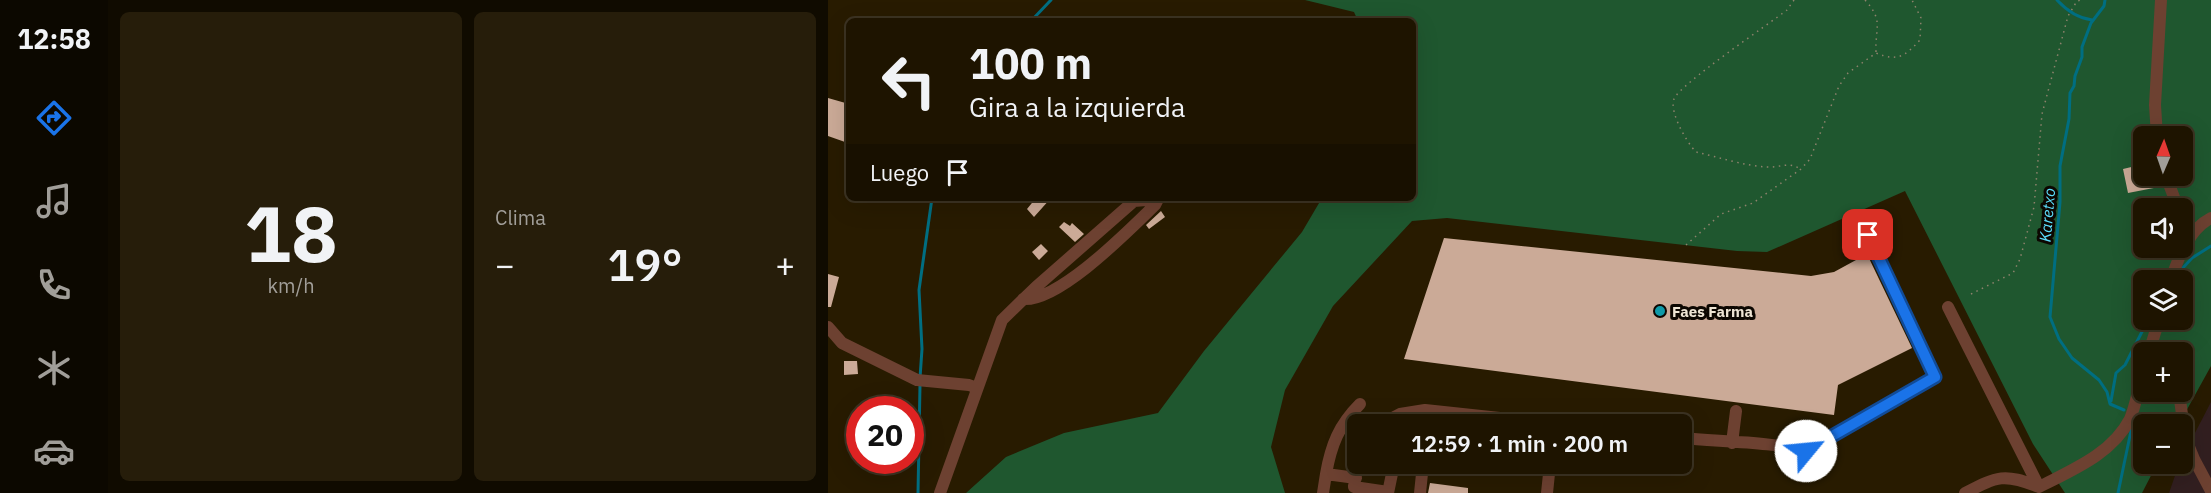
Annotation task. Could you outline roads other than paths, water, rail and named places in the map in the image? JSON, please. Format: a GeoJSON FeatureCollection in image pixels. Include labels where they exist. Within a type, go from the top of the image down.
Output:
{"type":"FeatureCollection","features":[{"type":"Feature","properties":{"kind":"street"},"geometry":{"type":"LineString","coordinates":[[2156,126],[2155,105],[2161,0]]}},
{"type":"Feature","properties":{"kind":"street"},"geometry":{"type":"LineString","coordinates":[[940,493],[1002,320],[1134,201]]}},
{"type":"Feature","properties":{"kind":"street"},"geometry":{"type":"LineString","coordinates":[[1023,299],[1031,300],[1048,295],[1087,267],[1157,201]]}},
{"type":"Feature","properties":{"kind":"street"},"geometry":{"type":"LineString","coordinates":[[2193,235],[2211,218]]}},
{"type":"Feature","properties":{"kind":"street"},"geometry":{"type":"LineString","coordinates":[[1692,439],[1808,452],[1935,377],[1868,235]]}},
{"type":"Feature","properties":{"kind":"street"},"geometry":{"type":"LineString","coordinates":[[1948,307],[2039,487]]}},
{"type":"Feature","properties":{"kind":"street"},"geometry":{"type":"LineString","coordinates":[[828,327],[842,343],[920,381],[969,385],[977,388]]}},
{"type":"Feature","properties":{"kind":"street"},"geometry":{"type":"LineString","coordinates":[[1965,493],[1992,479],[2009,477],[2039,487],[2082,465],[2114,441],[2130,418],[2135,402]]}},
{"type":"Feature","properties":{"kind":"street"},"geometry":{"type":"LineString","coordinates":[[2180,402],[2185,437],[2211,491]]}},
{"type":"Feature","properties":{"kind":"street"},"geometry":{"type":"LineString","coordinates":[[1323,493],[1329,455],[1337,432],[1342,423],[1360,404]]}},
{"type":"Feature","properties":{"kind":"street"},"geometry":{"type":"LineString","coordinates":[[1400,414],[1425,410],[1463,414]]}},
{"type":"Feature","properties":{"kind":"street"},"geometry":{"type":"LineString","coordinates":[[1732,443],[1736,411]]}},
{"type":"Feature","properties":{"kind":"street"},"geometry":{"type":"LineString","coordinates":[[1326,474],[1354,486],[1388,492],[1392,474]]}},
{"type":"Feature","properties":{"kind":"street"},"geometry":{"type":"LineString","coordinates":[[1420,493],[1422,474]]}},
{"type":"Feature","properties":{"kind":"street"},"geometry":{"type":"LineString","coordinates":[[1547,493],[1549,474]]}},
{"type":"Feature","properties":{"kind":"waterway"},"geometry":{"type":"LineString","coordinates":[[1034,18],[1051,0]]}},
{"type":"Feature","properties":{"kind":"waterway"},"geometry":{"type":"LineString","coordinates":[[2057,0],[2073,13],[2092,20]]}},
{"type":"Feature","properties":{"kind":"waterway","name":"Karetxo"},"geometry":{"type":"LineString","coordinates":[[2105,0],[2104,6],[2091,23],[2082,47],[2082,57],[2074,86],[2070,93],[2069,119],[2060,166],[2060,202],[2050,317],[2059,339],[2072,358],[2099,380],[2107,392],[2110,404],[2124,410]]}},
{"type":"Feature","properties":{"kind":"waterway"},"geometry":{"type":"LineString","coordinates":[[920,378],[922,349],[919,290],[932,201]]}},
{"type":"Feature","properties":{"kind":"waterway"},"geometry":{"type":"LineString","coordinates":[[2181,270],[2192,258],[2211,246]]}},
{"type":"Feature","properties":{"kind":"waterway"},"geometry":{"type":"LineString","coordinates":[[2111,401],[2116,373],[2125,365],[2143,330]]}},
{"type":"Feature","properties":{"kind":"waterway"},"geometry":{"type":"LineString","coordinates":[[918,493],[920,385]]}},
{"type":"Feature","properties":{"kind":"waterway","name":"Karetxo"},"geometry":{"type":"LineString","coordinates":[[2118,493],[2132,426]]}},
{"type":"Feature","properties":{"kind":"place","name":"Faes Farma"},"geometry":{"type":"Point","coordinates":[1660,311]}}]}
